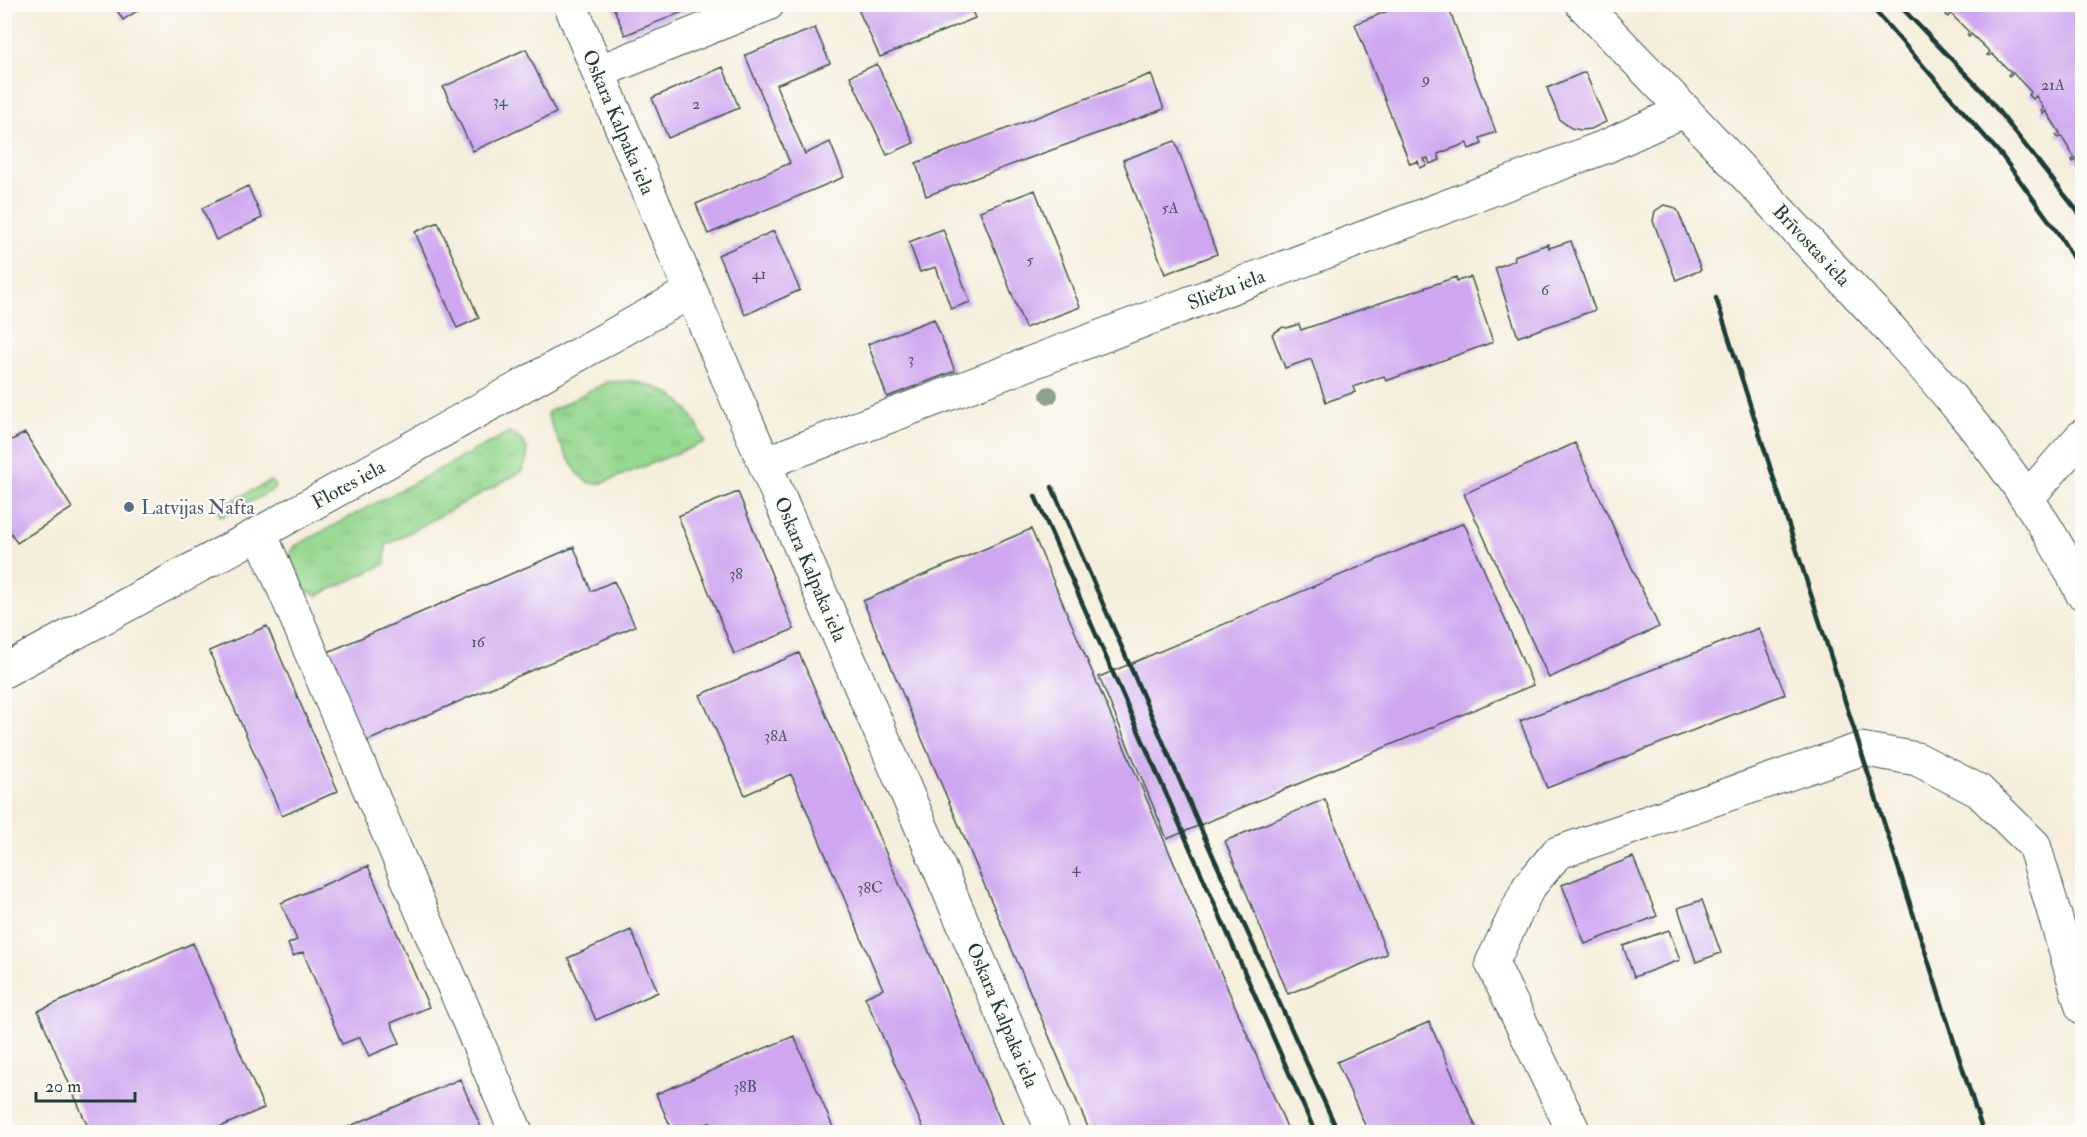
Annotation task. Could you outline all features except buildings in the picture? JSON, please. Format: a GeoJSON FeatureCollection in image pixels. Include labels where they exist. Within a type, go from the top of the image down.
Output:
{"type":"FeatureCollection","features":[{"type":"Feature","properties":{"kind":"street","name":"Oskara Kalpaka iela"},"geometry":{"type":"LineString","coordinates":[[570,4],[690,292],[1053,1132]]}},
{"type":"Feature","properties":{"kind":"street"},"geometry":{"type":"LineString","coordinates":[[598,72],[768,4]]}},
{"type":"Feature","properties":{"kind":"street","name":"Brīvostas iela"},"geometry":{"type":"LineString","coordinates":[[1582,4],[1875,312],[1971,423],[2028,497],[2064,555],[2082,593]]}},
{"type":"Feature","properties":{"kind":"street","name":"Sliežu iela"},"geometry":{"type":"LineString","coordinates":[[765,463],[1607,146],[1685,110]]}},
{"type":"Feature","properties":{"kind":"street","name":"Flotes iela"},"geometry":{"type":"LineString","coordinates":[[4,671],[260,533],[690,292]]}},
{"type":"Feature","properties":{"kind":"street"},"geometry":{"type":"LineString","coordinates":[[2028,497],[2082,436]]}},
{"type":"Feature","properties":{"kind":"street"},"geometry":{"type":"LineString","coordinates":[[260,533],[516,1132]]}},
{"type":"Feature","properties":{"kind":"street"},"geometry":{"type":"LineString","coordinates":[[1574,1132],[1492,963],[1528,888],[1557,853],[1861,749],[1917,759],[1979,791],[2034,845],[2082,1007]]}},
{"type":"Feature","properties":{"kind":"green space"},"geometry":{"type":"Polygon","coordinates":[[[633,381],[660,389],[679,401],[693,418],[705,442],[602,483],[588,482],[570,462],[547,413],[607,382],[633,381]]]}},
{"type":"Feature","properties":{"kind":"green space"},"geometry":{"type":"Polygon","coordinates":[[[509,432],[521,440],[527,448],[527,459],[521,472],[386,545],[385,564],[317,596],[299,585],[294,575],[290,554],[295,546],[509,432]]]}},
{"type":"Feature","properties":{"kind":"green space"},"geometry":{"type":"Polygon","coordinates":[[[271,481],[275,486],[273,490],[221,517],[216,509],[271,481]]]}},
{"type":"Feature","properties":{"kind":"railway"},"geometry":{"type":"LineString","coordinates":[[1869,4],[2002,156],[2058,233],[2082,273]]}},
{"type":"Feature","properties":{"kind":"railway"},"geometry":{"type":"LineString","coordinates":[[1898,4],[1984,93],[2082,217]]}},
{"type":"Feature","properties":{"kind":"railway"},"geometry":{"type":"LineString","coordinates":[[1716,298],[1983,1132]]}},
{"type":"Feature","properties":{"kind":"railway"},"geometry":{"type":"LineString","coordinates":[[1052,487],[1204,836],[1338,1132]]}},
{"type":"Feature","properties":{"kind":"railway"},"geometry":{"type":"LineString","coordinates":[[1035,496],[1315,1132]]}},
{"type":"Feature","properties":{"kind":"place","name":"Latvijas Nafta"},"geometry":{"type":"Point","coordinates":[129,507]}}]}
